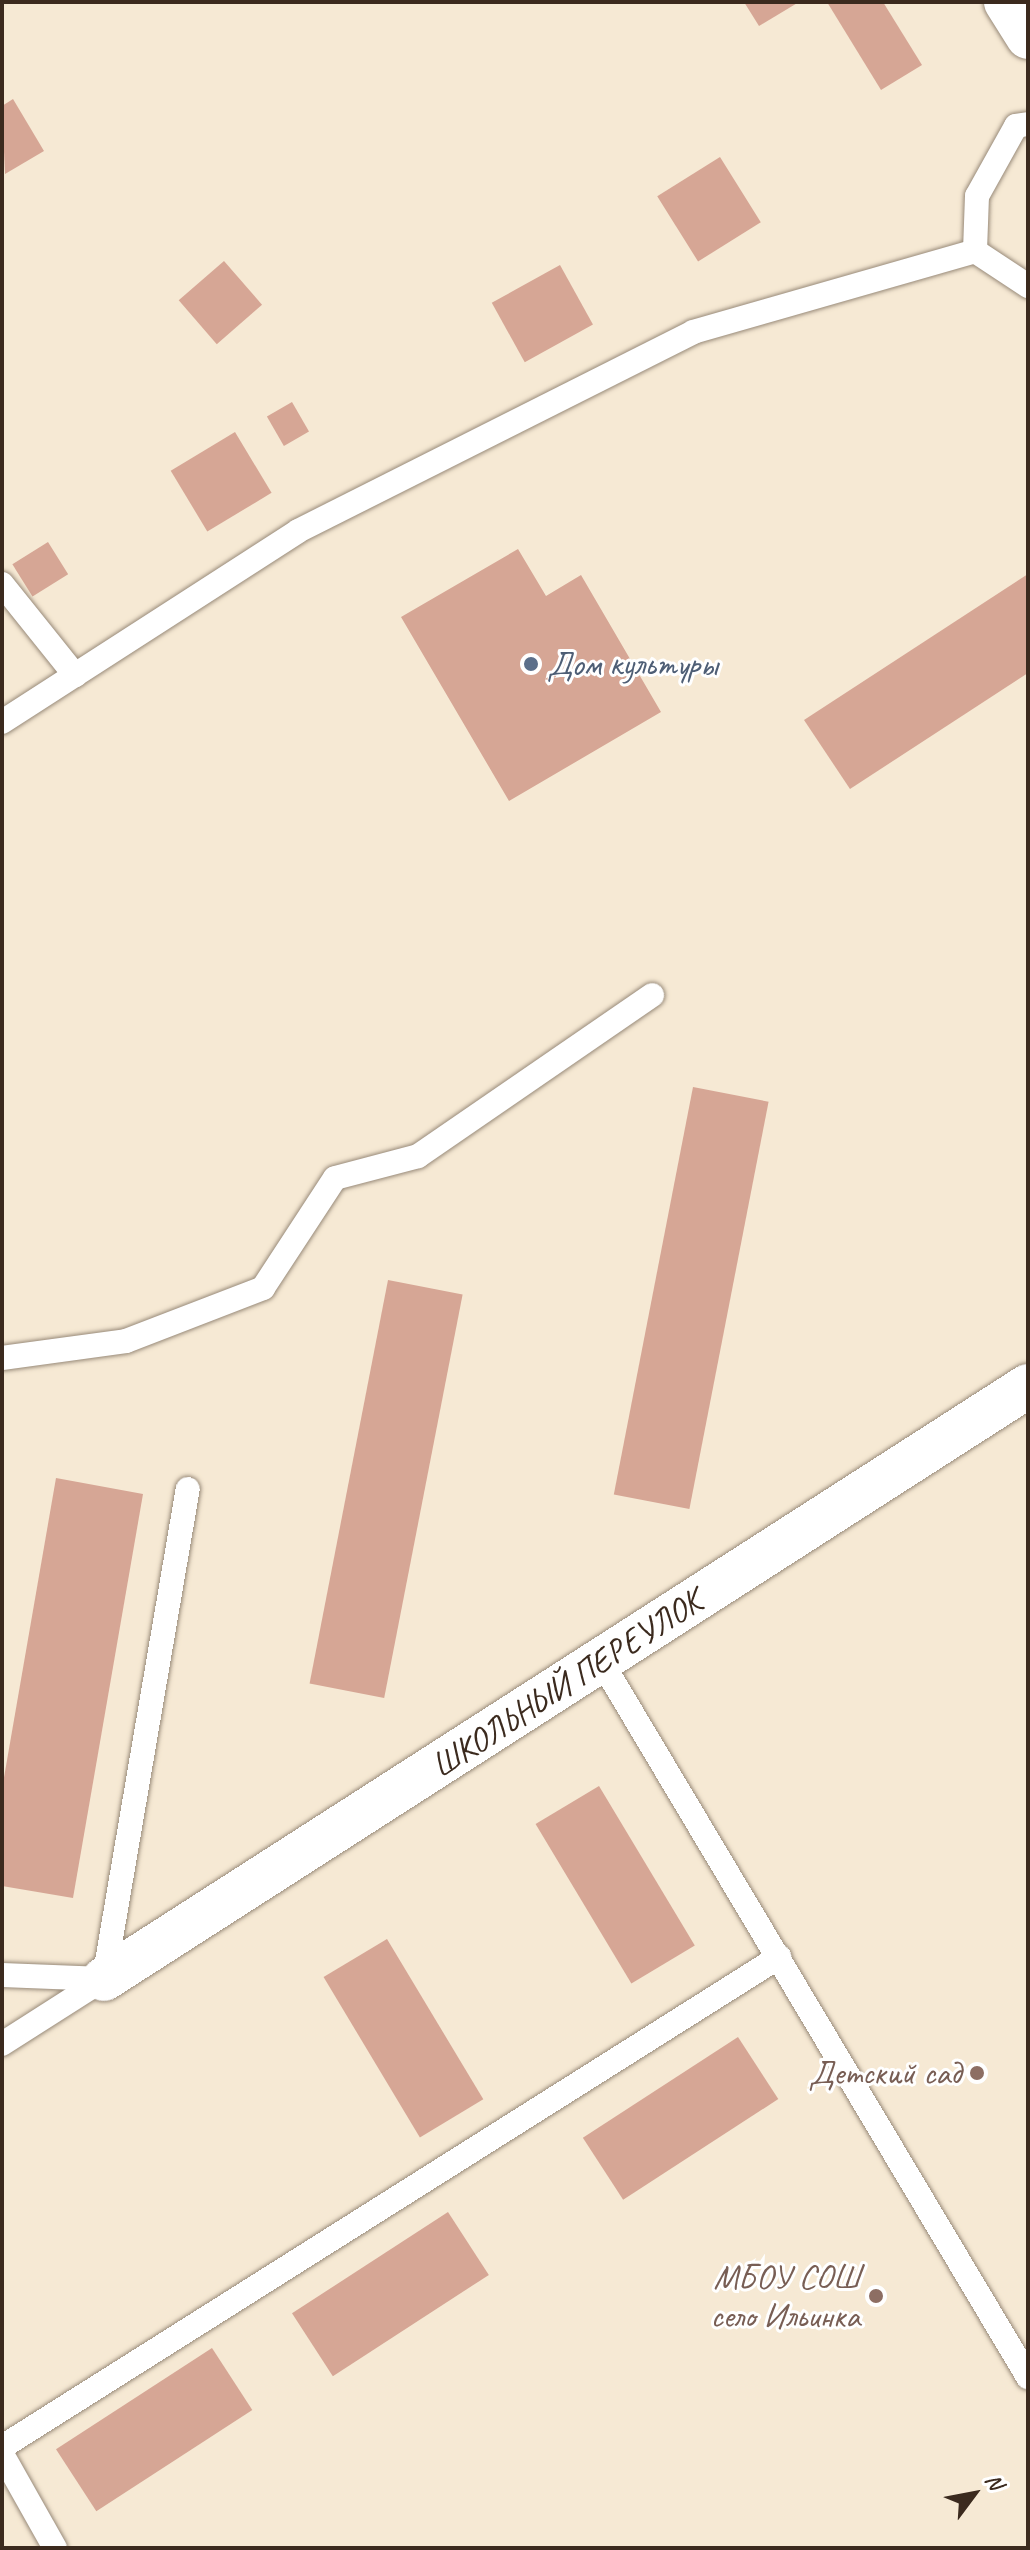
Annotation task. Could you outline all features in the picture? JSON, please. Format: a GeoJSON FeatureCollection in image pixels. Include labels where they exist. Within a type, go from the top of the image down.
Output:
{"type":"FeatureCollection","features":[{"type":"Feature","properties":{"kind":"street"},"geometry":{"type":"LineString","coordinates":[[1006,2],[1028,37]]}},
{"type":"Feature","properties":{"kind":"street","name":"ШКОЛЬНЫЙ ПЕРЕУЛОК"},"geometry":{"type":"LineString","coordinates":[[104,1979],[1028,1386]]}},
{"type":"Feature","properties":{"kind":"lane"},"geometry":{"type":"LineString","coordinates":[[975,251],[977,196],[1016,126],[1028,124]]}},
{"type":"Feature","properties":{"kind":"lane"},"geometry":{"type":"LineString","coordinates":[[2,722],[298,531],[693,332],[975,251],[1028,286]]}},
{"type":"Feature","properties":{"kind":"lane"},"geometry":{"type":"LineString","coordinates":[[2,584],[75,675]]}},
{"type":"Feature","properties":{"kind":"lane"},"geometry":{"type":"LineString","coordinates":[[2,1358],[126,1341],[263,1288],[335,1178],[418,1156],[652,995]]}},
{"type":"Feature","properties":{"kind":"lane"},"geometry":{"type":"LineString","coordinates":[[2,2044],[104,1979],[188,1489]]}},
{"type":"Feature","properties":{"kind":"lane"},"geometry":{"type":"LineString","coordinates":[[601,1661],[1028,2377]]}},
{"type":"Feature","properties":{"kind":"lane"},"geometry":{"type":"LineString","coordinates":[[2,2447],[779,1957]]}},
{"type":"Feature","properties":{"kind":"lane"},"geometry":{"type":"LineString","coordinates":[[2,1975],[104,1979]]}},
{"type":"Feature","properties":{"kind":"lane"},"geometry":{"type":"LineString","coordinates":[[2,2454],[55,2548]]}},
{"type":"Feature","properties":{"kind":"building"},"geometry":{"type":"Polygon","coordinates":[[[744,2],[799,2],[759,26],[744,2]]]}},
{"type":"Feature","properties":{"kind":"building"},"geometry":{"type":"Polygon","coordinates":[[[827,2],[883,2],[922,65],[881,90],[827,2]]]}},
{"type":"Feature","properties":{"kind":"building"},"geometry":{"type":"Polygon","coordinates":[[[13,99],[44,151],[5,174],[2,106],[13,99]]]}},
{"type":"Feature","properties":{"kind":"building"},"geometry":{"type":"Polygon","coordinates":[[[720,157],[761,222],[698,262],[657,196],[720,157]]]}},
{"type":"Feature","properties":{"kind":"building"},"geometry":{"type":"Polygon","coordinates":[[[224,261],[262,305],[217,344],[179,300],[224,261]]]}},
{"type":"Feature","properties":{"kind":"building"},"geometry":{"type":"Polygon","coordinates":[[[560,265],[593,324],[525,362],[492,303],[560,265]]]}},
{"type":"Feature","properties":{"kind":"building"},"geometry":{"type":"Polygon","coordinates":[[[292,402],[309,431],[284,446],[267,416],[292,402]]]}},
{"type":"Feature","properties":{"kind":"building"},"geometry":{"type":"Polygon","coordinates":[[[235,432],[272,493],[207,531],[171,471],[235,432]]]}},
{"type":"Feature","properties":{"kind":"building"},"geometry":{"type":"Polygon","coordinates":[[[48,542],[68,574],[33,596],[12,564],[48,542]]]}},
{"type":"Feature","properties":{"kind":"building","name":"Дом культуры"},"geometry":{"type":"Polygon","coordinates":[[[518,549],[546,596],[581,575],[661,712],[509,801],[401,617],[518,549]]]}},
{"type":"Feature","properties":{"kind":"building"},"geometry":{"type":"Polygon","coordinates":[[[1028,574],[1028,673],[850,789],[804,720],[1028,574]]]}},
{"type":"Feature","properties":{"kind":"building"},"geometry":{"type":"Polygon","coordinates":[[[693,1087],[769,1102],[689,1509],[614,1494],[693,1087]]]}},
{"type":"Feature","properties":{"kind":"building"},"geometry":{"type":"Polygon","coordinates":[[[388,1280],[463,1295],[384,1698],[310,1683],[388,1280]]]}},
{"type":"Feature","properties":{"kind":"building"},"geometry":{"type":"Polygon","coordinates":[[[56,1478],[143,1494],[73,1898],[2,1886],[2,1789],[56,1478]]]}},
{"type":"Feature","properties":{"kind":"building"},"geometry":{"type":"Polygon","coordinates":[[[599,1786],[695,1945],[631,1984],[536,1824],[599,1786]]]}},
{"type":"Feature","properties":{"kind":"building"},"geometry":{"type":"Polygon","coordinates":[[[387,1939],[483,2099],[420,2137],[324,1977],[387,1939]]]}},
{"type":"Feature","properties":{"kind":"building"},"geometry":{"type":"Polygon","coordinates":[[[738,2037],[778,2099],[623,2200],[583,2138],[738,2037]]]}},
{"type":"Feature","properties":{"kind":"building"},"geometry":{"type":"Polygon","coordinates":[[[448,2212],[489,2275],[333,2376],[292,2313],[448,2212]]]}},
{"type":"Feature","properties":{"kind":"building"},"geometry":{"type":"Polygon","coordinates":[[[212,2348],[252,2410],[96,2511],[56,2449],[212,2348]]]}},
{"type":"Feature","properties":{"kind":"place","name":"Дом культуры"},"geometry":{"type":"Point","coordinates":[531,664]}},
{"type":"Feature","properties":{"kind":"place","name":"Детский сад"},"geometry":{"type":"Point","coordinates":[977,2073]}},
{"type":"Feature","properties":{"kind":"place","name":"МБОУ СОШ село Ильинка"},"geometry":{"type":"Point","coordinates":[876,2296]}}]}
